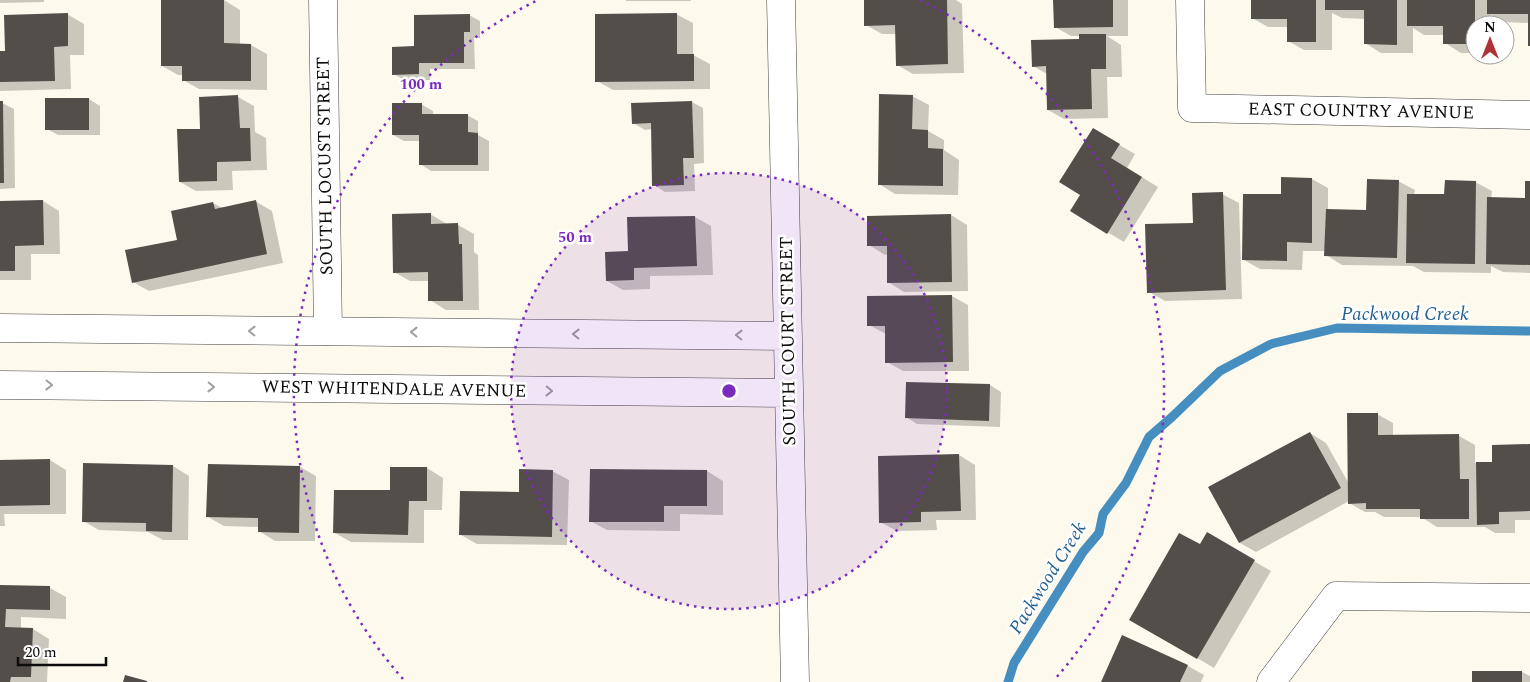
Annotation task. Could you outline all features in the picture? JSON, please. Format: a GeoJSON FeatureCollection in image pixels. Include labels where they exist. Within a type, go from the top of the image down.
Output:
{"type":"FeatureCollection","features":[{"type":"Feature","properties":{"kind":"street","name":"SOUTH LOCUST STREET"},"geometry":{"type":"LineString","coordinates":[[323,0],[328,332]]}},
{"type":"Feature","properties":{"kind":"street","name":"SOUTH COURT STREET"},"geometry":{"type":"LineString","coordinates":[[780,0],[795,682]]}},
{"type":"Feature","properties":{"kind":"street","name":"EAST COUNTRY AVENUE"},"geometry":{"type":"LineString","coordinates":[[1190,0],[1192,108],[1530,114]]}},
{"type":"Feature","properties":{"kind":"street"},"geometry":{"type":"LineString","coordinates":[[0,328],[788,336]]}},
{"type":"Feature","properties":{"kind":"street","name":"WEST WHITENDALE AVENUE"},"geometry":{"type":"LineString","coordinates":[[0,385],[788,393]]}},
{"type":"Feature","properties":{"kind":"street"},"geometry":{"type":"LineString","coordinates":[[1271,682],[1336,596],[1530,598]]}},
{"type":"Feature","properties":{"kind":"building"},"geometry":{"type":"Polygon","coordinates":[[[161,0],[224,0],[224,43],[251,44],[251,81],[182,81],[182,66],[161,66],[161,0]]]}},
{"type":"Feature","properties":{"kind":"building"},"geometry":{"type":"Polygon","coordinates":[[[864,0],[947,0],[948,64],[896,66],[895,25],[864,26],[864,0]]]}},
{"type":"Feature","properties":{"kind":"building"},"geometry":{"type":"Polygon","coordinates":[[[1053,0],[1113,0],[1113,27],[1054,28],[1053,0]]]}},
{"type":"Feature","properties":{"kind":"building"},"geometry":{"type":"Polygon","coordinates":[[[1251,0],[1316,0],[1316,42],[1287,42],[1287,19],[1251,19],[1251,0]]]}},
{"type":"Feature","properties":{"kind":"building"},"geometry":{"type":"Polygon","coordinates":[[[1325,0],[1397,0],[1397,45],[1364,44],[1364,10],[1325,10],[1325,0]]]}},
{"type":"Feature","properties":{"kind":"building"},"geometry":{"type":"Polygon","coordinates":[[[1407,0],[1475,0],[1475,15],[1465,15],[1465,44],[1443,44],[1443,26],[1407,26],[1407,0]]]}},
{"type":"Feature","properties":{"kind":"building"},"geometry":{"type":"Polygon","coordinates":[[[1487,0],[1530,0],[1530,46],[1528,46],[1528,14],[1487,14],[1487,0]]]}},
{"type":"Feature","properties":{"kind":"building"},"geometry":{"type":"Polygon","coordinates":[[[68,13],[68,46],[54,47],[55,81],[0,82],[0,51],[5,51],[4,15],[68,13]]]}},
{"type":"Feature","properties":{"kind":"building"},"geometry":{"type":"Polygon","coordinates":[[[677,13],[677,54],[694,54],[694,81],[595,82],[595,14],[677,13]]]}},
{"type":"Feature","properties":{"kind":"building"},"geometry":{"type":"Polygon","coordinates":[[[470,14],[470,32],[464,32],[464,63],[419,63],[419,74],[392,75],[392,47],[414,46],[414,15],[470,14]]]}},
{"type":"Feature","properties":{"kind":"building"},"geometry":{"type":"Polygon","coordinates":[[[1079,34],[1106,34],[1106,69],[1091,69],[1092,109],[1047,110],[1046,66],[1032,67],[1031,40],[1079,39],[1079,34]]]}},
{"type":"Feature","properties":{"kind":"building"},"geometry":{"type":"Polygon","coordinates":[[[879,94],[913,95],[912,129],[928,130],[928,148],[943,149],[943,186],[878,185],[879,94]]]}},
{"type":"Feature","properties":{"kind":"building"},"geometry":{"type":"Polygon","coordinates":[[[238,95],[240,128],[250,128],[251,161],[217,162],[217,181],[179,182],[177,129],[200,129],[199,97],[238,95]]]}},
{"type":"Feature","properties":{"kind":"building"},"geometry":{"type":"Polygon","coordinates":[[[45,98],[89,98],[89,130],[45,130],[45,98]]]}},
{"type":"Feature","properties":{"kind":"building"},"geometry":{"type":"Polygon","coordinates":[[[0,101],[3,101],[4,183],[0,183],[0,101]]]}},
{"type":"Feature","properties":{"kind":"building"},"geometry":{"type":"Polygon","coordinates":[[[692,101],[694,158],[683,158],[684,185],[652,186],[651,123],[632,124],[631,103],[692,101]]]}},
{"type":"Feature","properties":{"kind":"building"},"geometry":{"type":"Polygon","coordinates":[[[392,103],[422,103],[422,114],[468,114],[468,132],[478,133],[478,165],[419,165],[419,135],[392,135],[392,103]]]}},
{"type":"Feature","properties":{"kind":"building"},"geometry":{"type":"Polygon","coordinates":[[[1093,128],[1120,144],[1111,158],[1142,177],[1107,234],[1070,211],[1080,195],[1059,182],[1093,128]]]}},
{"type":"Feature","properties":{"kind":"building"},"geometry":{"type":"Polygon","coordinates":[[[1281,177],[1312,178],[1312,243],[1287,242],[1287,261],[1242,260],[1243,194],[1281,194],[1281,177]]]}},
{"type":"Feature","properties":{"kind":"building"},"geometry":{"type":"Polygon","coordinates":[[[1367,179],[1399,180],[1397,258],[1324,256],[1326,209],[1366,210],[1367,179]]]}},
{"type":"Feature","properties":{"kind":"building"},"geometry":{"type":"Polygon","coordinates":[[[1445,180],[1476,181],[1475,264],[1406,263],[1407,194],[1444,194],[1445,180]]]}},
{"type":"Feature","properties":{"kind":"building"},"geometry":{"type":"Polygon","coordinates":[[[1525,181],[1530,181],[1530,265],[1486,264],[1487,197],[1525,198],[1525,181]]]}},
{"type":"Feature","properties":{"kind":"building"},"geometry":{"type":"Polygon","coordinates":[[[1223,192],[1226,290],[1147,293],[1145,224],[1193,223],[1192,193],[1223,192]]]}},
{"type":"Feature","properties":{"kind":"building"},"geometry":{"type":"Polygon","coordinates":[[[43,200],[44,245],[15,246],[15,271],[0,271],[0,201],[43,200]]]}},
{"type":"Feature","properties":{"kind":"building"},"geometry":{"type":"Polygon","coordinates":[[[256,200],[267,254],[132,283],[125,250],[177,240],[171,211],[213,202],[215,209],[256,200]]]}},
{"type":"Feature","properties":{"kind":"building"},"geometry":{"type":"Polygon","coordinates":[[[431,213],[431,224],[458,223],[459,244],[462,244],[463,301],[428,301],[428,272],[393,273],[392,214],[431,213]]]}},
{"type":"Feature","properties":{"kind":"building"},"geometry":{"type":"Polygon","coordinates":[[[951,214],[952,282],[887,283],[887,246],[867,246],[867,216],[951,214]]]}},
{"type":"Feature","properties":{"kind":"building"},"geometry":{"type":"Polygon","coordinates":[[[695,216],[697,266],[634,268],[634,280],[606,281],[605,252],[628,251],[627,217],[695,216]]]}},
{"type":"Feature","properties":{"kind":"building"},"geometry":{"type":"Polygon","coordinates":[[[952,295],[953,362],[885,363],[885,326],[867,326],[867,296],[952,295]]]}},
{"type":"Feature","properties":{"kind":"building"},"geometry":{"type":"Polygon","coordinates":[[[906,382],[990,384],[989,421],[905,418],[906,382]]]}},
{"type":"Feature","properties":{"kind":"building"},"geometry":{"type":"Polygon","coordinates":[[[1347,413],[1378,413],[1378,435],[1459,434],[1460,479],[1469,479],[1469,519],[1420,519],[1420,509],[1366,509],[1366,503],[1348,504],[1347,413]]]}},
{"type":"Feature","properties":{"kind":"building"},"geometry":{"type":"Polygon","coordinates":[[[1310,432],[1341,488],[1239,543],[1208,487],[1310,432]]]}},
{"type":"Feature","properties":{"kind":"building"},"geometry":{"type":"Polygon","coordinates":[[[1530,444],[1530,511],[1499,512],[1499,524],[1477,525],[1476,462],[1492,462],[1492,445],[1530,444]]]}},
{"type":"Feature","properties":{"kind":"building"},"geometry":{"type":"Polygon","coordinates":[[[959,454],[961,511],[921,512],[921,522],[879,523],[878,456],[959,454]]]}},
{"type":"Feature","properties":{"kind":"building"},"geometry":{"type":"Polygon","coordinates":[[[50,459],[50,505],[0,506],[0,460],[50,459]]]}},
{"type":"Feature","properties":{"kind":"building"},"geometry":{"type":"Polygon","coordinates":[[[83,463],[173,465],[172,532],[146,531],[146,523],[82,522],[83,463]]]}},
{"type":"Feature","properties":{"kind":"building"},"geometry":{"type":"Polygon","coordinates":[[[208,464],[300,466],[299,533],[258,532],[258,518],[206,517],[208,464]]]}},
{"type":"Feature","properties":{"kind":"building"},"geometry":{"type":"Polygon","coordinates":[[[390,467],[427,467],[427,501],[409,501],[408,535],[333,533],[334,490],[390,490],[390,467]]]}},
{"type":"Feature","properties":{"kind":"building"},"geometry":{"type":"Polygon","coordinates":[[[519,469],[553,470],[552,537],[459,535],[460,491],[519,492],[519,469]]]}},
{"type":"Feature","properties":{"kind":"building"},"geometry":{"type":"Polygon","coordinates":[[[590,469],[707,470],[707,506],[664,506],[664,522],[589,522],[590,469]]]}},
{"type":"Feature","properties":{"kind":"building"},"geometry":{"type":"Polygon","coordinates":[[[1207,532],[1255,560],[1197,659],[1129,620],[1179,533],[1200,544],[1207,532]]]}},
{"type":"Feature","properties":{"kind":"building"},"geometry":{"type":"Polygon","coordinates":[[[0,585],[50,586],[50,610],[6,609],[5,627],[33,628],[31,677],[11,677],[10,682],[0,682],[0,585]]]}},
{"type":"Feature","properties":{"kind":"building"},"geometry":{"type":"Polygon","coordinates":[[[1122,635],[1188,665],[1180,682],[1101,682],[1122,635]]]}},
{"type":"Feature","properties":{"kind":"building"},"geometry":{"type":"Polygon","coordinates":[[[1472,671],[1522,671],[1522,682],[1472,682],[1472,671]]]}},
{"type":"Feature","properties":{"kind":"building"},"geometry":{"type":"Polygon","coordinates":[[[125,675],[147,681],[147,682],[123,682],[125,675]]]}},
{"type":"Feature","properties":{"kind":"waterway","name":"Packwood Creek"},"geometry":{"type":"LineString","coordinates":[[1008,682],[1014,663],[1083,552],[1099,533],[1103,514],[1126,483],[1149,437],[1220,371],[1271,344],[1337,328],[1530,331]]}}]}
